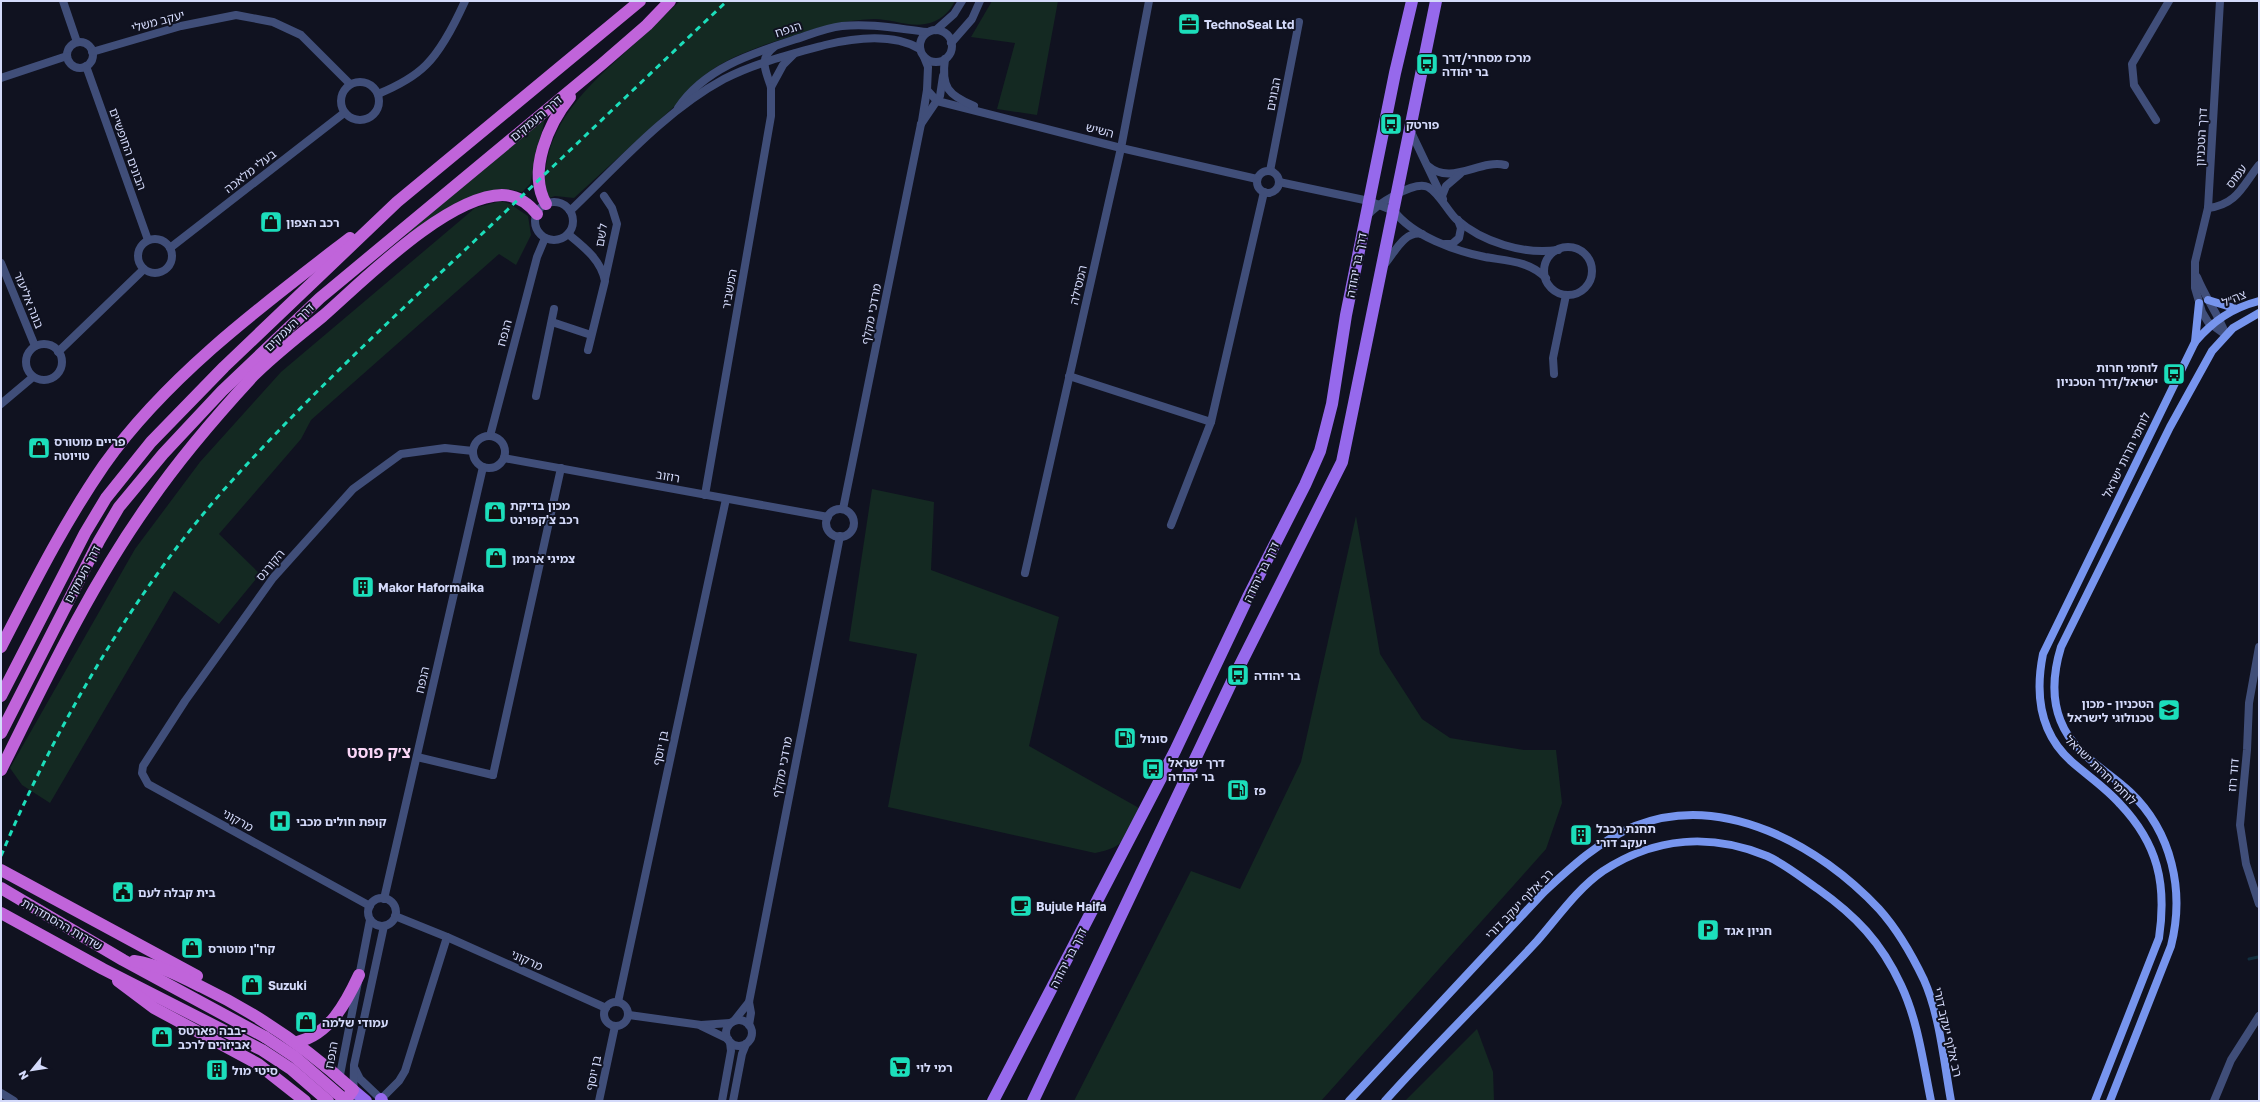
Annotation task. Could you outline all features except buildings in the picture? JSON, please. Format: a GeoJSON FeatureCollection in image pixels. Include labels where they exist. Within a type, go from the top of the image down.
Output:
{"type":"FeatureCollection","features":[{"type":"Feature","properties":{"kind":"highway","name":"דרך העמקים"},"geometry":{"type":"LineString","coordinates":[[1,696],[60,579],[106,498],[151,442],[224,367],[397,202],[640,1]]}},
{"type":"Feature","properties":{"kind":"highway","name":"דרך העמקים"},"geometry":{"type":"LineString","coordinates":[[1,733],[74,587],[120,507],[140,480],[222,391],[320,298],[647,26],[670,1]]}},
{"type":"Feature","properties":{"kind":"highway"},"geometry":{"type":"LineString","coordinates":[[546,204],[540,190],[539,182],[544,143],[549,129],[562,107],[578,87],[602,64]]}},
{"type":"Feature","properties":{"kind":"highway"},"geometry":{"type":"LineString","coordinates":[[1,770],[97,583],[117,551],[149,502],[184,457],[256,374],[408,242],[454,210],[472,202],[503,195],[524,200],[537,214]]}},
{"type":"Feature","properties":{"kind":"highway"},"geometry":{"type":"LineString","coordinates":[[1,647],[44,562],[81,501],[105,465],[140,420],[180,379],[234,331],[397,202]]}},
{"type":"Feature","properties":{"kind":"highway"},"geometry":{"type":"LineString","coordinates":[[272,360],[320,298]]}},
{"type":"Feature","properties":{"kind":"highway"},"geometry":{"type":"LineString","coordinates":[[1,870],[199,976],[221,996]]}},
{"type":"Feature","properties":{"kind":"highway","name":"שדרות ההסתדרות"},"geometry":{"type":"LineString","coordinates":[[1,888],[123,960],[265,1037],[295,1057],[345,1101]]}},
{"type":"Feature","properties":{"kind":"highway","name":"שדרות ההסתדרות"},"geometry":{"type":"LineString","coordinates":[[1,913],[103,969]]}},
{"type":"Feature","properties":{"kind":"highway"},"geometry":{"type":"LineString","coordinates":[[123,960],[159,967],[221,996],[296,1042],[339,1077],[353,1095],[345,1101]]}},
{"type":"Feature","properties":{"kind":"highway"},"geometry":{"type":"LineString","coordinates":[[103,969],[262,1050],[291,1069],[328,1101]]}},
{"type":"Feature","properties":{"kind":"highway"},"geometry":{"type":"LineString","coordinates":[[103,969],[133,995],[154,1008],[258,1064],[304,1100]]}},
{"type":"Feature","properties":{"kind":"highway"},"geometry":{"type":"LineString","coordinates":[[296,1042],[314,1035],[331,1021],[344,1005],[358,975]]}},
{"type":"Feature","properties":{"kind":"main road","name":"דרך בר יהודה"},"geometry":{"type":"LineString","coordinates":[[993,1101],[1178,745],[1248,597],[1311,472],[1320,451],[1332,404],[1346,315],[1365,218],[1375,203],[1412,1]]}},
{"type":"Feature","properties":{"kind":"main road","name":"דרך בר יהודה"},"geometry":{"type":"LineString","coordinates":[[1033,1101],[1234,677],[1342,462],[1436,1]]}},
{"type":"Feature","properties":{"kind":"main road"},"geometry":{"type":"LineString","coordinates":[[2208,300],[2234,308]]}},
{"type":"Feature","properties":{"kind":"main road","name":"צה״ל"},"geometry":{"type":"LineString","coordinates":[[2219,318],[2234,308],[2259,301]]}},
{"type":"Feature","properties":{"kind":"main road"},"geometry":{"type":"LineString","coordinates":[[2194,342],[2199,303]]}},
{"type":"Feature","properties":{"kind":"main road","name":"צה״ל"},"geometry":{"type":"LineString","coordinates":[[2226,335],[2243,321],[2259,313]]}},
{"type":"Feature","properties":{"kind":"main road","name":"לוחמי חרות ישראל"},"geometry":{"type":"LineString","coordinates":[[2095,1101],[2159,938],[2163,914],[2163,891],[2160,872],[2154,855],[2136,823],[2119,802],[2070,761],[2050,734],[2043,718],[2039,697],[2038,677],[2043,654],[2053,631],[2194,342],[2219,318]]}},
{"type":"Feature","properties":{"kind":"main road","name":"לוחמי חרות ישראל"},"geometry":{"type":"LineString","coordinates":[[2110,1101],[2171,946],[2177,919],[2177,889],[2169,852],[2158,829],[2146,810],[2130,792],[2079,750],[2061,723],[2056,707],[2053,688],[2055,666],[2061,647],[2170,427],[2212,351],[2226,335]]}},
{"type":"Feature","properties":{"kind":"main road","name":"רב אלוף יעקב דורי"},"geometry":{"type":"LineString","coordinates":[[1349,1101],[1543,893],[1570,869],[1601,846],[1635,826],[1664,819],[1698,815],[1760,827],[1791,842],[1824,862],[1858,889],[1879,910],[1898,933],[1924,981],[1932,1006],[1951,1101]]}},
{"type":"Feature","properties":{"kind":"main road"},"geometry":{"type":"LineString","coordinates":[[1385,1101],[1537,940],[1587,883],[1638,851],[1668,844],[1701,840],[1728,843],[1769,857],[1798,875],[1846,910],[1864,927],[1885,956],[1911,1008],[1931,1101]]}},
{"type":"Feature","properties":{"kind":"main road"},"geometry":{"type":"LineString","coordinates":[[353,1095],[366,1101]]}},
{"type":"Feature","properties":{"kind":"street"},"geometry":{"type":"LineString","coordinates":[[63,1],[77,42]]}},
{"type":"Feature","properties":{"kind":"street"},"geometry":{"type":"LineString","coordinates":[[378,94],[398,86],[426,65],[445,37],[465,1]]}},
{"type":"Feature","properties":{"kind":"street"},"geometry":{"type":"LineString","coordinates":[[936,30],[946,34],[951,43],[951,52],[945,59],[934,62],[924,57],[920,49],[921,40],[927,32],[936,30],[954,14],[962,1]]}},
{"type":"Feature","properties":{"kind":"street"},"geometry":{"type":"LineString","coordinates":[[951,43],[972,19],[980,1]]}},
{"type":"Feature","properties":{"kind":"street","name":"המסילה"},"geometry":{"type":"LineString","coordinates":[[1025,572],[1121,148],[1149,1]]}},
{"type":"Feature","properties":{"kind":"street"},"geometry":{"type":"LineString","coordinates":[[2156,120],[2134,85],[2132,64],[2168,1]]}},
{"type":"Feature","properties":{"kind":"street","name":"דרך הטכניון"},"geometry":{"type":"LineString","coordinates":[[2210,325],[2199,303],[2195,288],[2195,272],[2197,253],[2208,208],[2220,1]]}},
{"type":"Feature","properties":{"kind":"street","name":"יעקב משלי"},"geometry":{"type":"LineString","coordinates":[[92,52],[181,26],[236,15],[273,22],[301,35],[350,84]]}},
{"type":"Feature","properties":{"kind":"street","name":"הבונים"},"geometry":{"type":"LineString","coordinates":[[1270,171],[1299,22]]}},
{"type":"Feature","properties":{"kind":"street","name":"הנפח"},"geometry":{"type":"LineString","coordinates":[[570,211],[677,110],[695,87],[723,68],[776,46],[843,26],[874,25],[927,32]]}},
{"type":"Feature","properties":{"kind":"street","name":"הנפח"},"geometry":{"type":"LineString","coordinates":[[677,110],[724,79],[764,63],[794,54],[854,39],[902,41],[920,49]]}},
{"type":"Feature","properties":{"kind":"street"},"geometry":{"type":"LineString","coordinates":[[77,42],[88,45],[92,52],[92,60],[86,66],[73,66],[67,56],[70,46],[77,42]]}},
{"type":"Feature","properties":{"kind":"street"},"geometry":{"type":"LineString","coordinates":[[764,63],[765,55],[776,46]]}},
{"type":"Feature","properties":{"kind":"street","name":"המשביר"},"geometry":{"type":"LineString","coordinates":[[771,87],[783,65],[794,54]]}},
{"type":"Feature","properties":{"kind":"street"},"geometry":{"type":"LineString","coordinates":[[1,78],[67,56]]}},
{"type":"Feature","properties":{"kind":"street","name":"מרדכי מקלף"},"geometry":{"type":"LineString","coordinates":[[844,509],[921,124],[927,90],[928,67],[924,57]]}},
{"type":"Feature","properties":{"kind":"street","name":"מרדכי מקלף"},"geometry":{"type":"LineString","coordinates":[[921,124],[937,101],[942,89],[945,59]]}},
{"type":"Feature","properties":{"kind":"street","name":"המשביר"},"geometry":{"type":"LineString","coordinates":[[705,495],[771,116],[771,87],[764,63]]}},
{"type":"Feature","properties":{"kind":"street","name":"הבונים החופשיים"},"geometry":{"type":"LineString","coordinates":[[86,66],[148,240]]}},
{"type":"Feature","properties":{"kind":"street"},"geometry":{"type":"LineString","coordinates":[[943,76],[948,90],[958,100],[1004,117]]}},
{"type":"Feature","properties":{"kind":"street"},"geometry":{"type":"LineString","coordinates":[[363,82],[374,88],[378,94],[379,106],[372,116],[367,119],[354,120],[344,113],[340,100],[342,94],[350,84],[363,82]]}},
{"type":"Feature","properties":{"kind":"street"},"geometry":{"type":"LineString","coordinates":[[927,90],[937,101]]}},
{"type":"Feature","properties":{"kind":"street","name":"השיש"},"geometry":{"type":"LineString","coordinates":[[937,101],[1121,148],[1257,179]]}},
{"type":"Feature","properties":{"kind":"street","name":"בעלי מלאכה"},"geometry":{"type":"LineString","coordinates":[[170,248],[344,113]]}},
{"type":"Feature","properties":{"kind":"street"},"geometry":{"type":"LineString","coordinates":[[1410,130],[1448,210]]}},
{"type":"Feature","properties":{"kind":"street"},"geometry":{"type":"LineString","coordinates":[[1426,164],[1440,172],[1463,172],[1491,164],[1505,165]]}},
{"type":"Feature","properties":{"kind":"street","name":"עמוס"},"geometry":{"type":"LineString","coordinates":[[2208,208],[2218,207],[2238,196],[2259,165]]}},
{"type":"Feature","properties":{"kind":"street"},"geometry":{"type":"LineString","coordinates":[[1264,192],[1258,186],[1257,179],[1263,172],[1270,171],[1275,174],[1279,182]]}},
{"type":"Feature","properties":{"kind":"street"},"geometry":{"type":"LineString","coordinates":[[1442,196],[1449,181],[1463,172]]}},
{"type":"Feature","properties":{"kind":"street"},"geometry":{"type":"LineString","coordinates":[[1279,182],[1375,203],[1394,211],[1406,225],[1422,234],[1463,252],[1532,266],[1546,278],[1552,288],[1566,294],[1573,294],[1586,287],[1590,281],[1592,266],[1589,259],[1576,249],[1568,247],[1558,250],[1538,251],[1484,238],[1457,219],[1431,189],[1424,186],[1412,187],[1375,203]]}},
{"type":"Feature","properties":{"kind":"street"},"geometry":{"type":"LineString","coordinates":[[1264,192],[1274,191],[1279,182]]}},
{"type":"Feature","properties":{"kind":"street"},"geometry":{"type":"LineString","coordinates":[[1171,524],[1211,422],[1264,192]]}},
{"type":"Feature","properties":{"kind":"street","name":"לשם"},"geometry":{"type":"LineString","coordinates":[[588,350],[617,224],[612,208],[604,196]]}},
{"type":"Feature","properties":{"kind":"street"},"geometry":{"type":"LineString","coordinates":[[546,204],[562,204],[570,211],[573,222],[568,234],[558,240],[546,238],[541,234],[536,225],[537,214],[546,204]]}},
{"type":"Feature","properties":{"kind":"street"},"geometry":{"type":"LineString","coordinates":[[1445,244],[1452,244],[1459,238],[1461,228],[1457,219]]}},
{"type":"Feature","properties":{"kind":"street","name":"לשם"},"geometry":{"type":"LineString","coordinates":[[568,234],[598,262],[605,281]]}},
{"type":"Feature","properties":{"kind":"street"},"geometry":{"type":"LineString","coordinates":[[1381,269],[1403,241],[1416,234],[1422,234]]}},
{"type":"Feature","properties":{"kind":"street","name":"הנפח"},"geometry":{"type":"LineString","coordinates":[[490,436],[537,257],[546,238]]}},
{"type":"Feature","properties":{"kind":"street"},"geometry":{"type":"LineString","coordinates":[[158,239],[170,248],[172,260],[166,269],[155,273],[144,269],[138,259],[138,254],[148,240],[158,239]]}},
{"type":"Feature","properties":{"kind":"street"},"geometry":{"type":"LineString","coordinates":[[1546,278],[1545,266],[1548,258],[1558,250]]}},
{"type":"Feature","properties":{"kind":"street","name":"בונה אליעזר"},"geometry":{"type":"LineString","coordinates":[[1,263],[35,346]]}},
{"type":"Feature","properties":{"kind":"street"},"geometry":{"type":"LineString","coordinates":[[58,352],[144,269]]}},
{"type":"Feature","properties":{"kind":"street"},"geometry":{"type":"LineString","coordinates":[[2195,272],[2208,300],[2219,318],[2226,335]]}},
{"type":"Feature","properties":{"kind":"street"},"geometry":{"type":"LineString","coordinates":[[1554,374],[1554,358],[1566,294]]}},
{"type":"Feature","properties":{"kind":"street"},"geometry":{"type":"LineString","coordinates":[[536,396],[554,309]]}},
{"type":"Feature","properties":{"kind":"street"},"geometry":{"type":"LineString","coordinates":[[552,322],[591,335]]}},
{"type":"Feature","properties":{"kind":"street"},"geometry":{"type":"LineString","coordinates":[[2210,325],[2226,335]]}},
{"type":"Feature","properties":{"kind":"street"},"geometry":{"type":"LineString","coordinates":[[45,344],[58,352],[61,357],[61,368],[54,377],[44,380],[33,377],[26,367],[26,361],[27,355],[35,346],[45,344]]}},
{"type":"Feature","properties":{"kind":"street"},"geometry":{"type":"LineString","coordinates":[[1069,376],[1211,422]]}},
{"type":"Feature","properties":{"kind":"street"},"geometry":{"type":"LineString","coordinates":[[1,404],[33,377]]}},
{"type":"Feature","properties":{"kind":"street"},"geometry":{"type":"LineString","coordinates":[[490,436],[495,437],[502,443],[504,458],[493,468],[483,467],[476,461],[473,451],[477,442],[490,436]]}},
{"type":"Feature","properties":{"kind":"street","name":"הקורנס"},"geometry":{"type":"LineString","coordinates":[[142,773],[145,760],[273,578],[354,490],[401,454],[445,448],[473,451]]}},
{"type":"Feature","properties":{"kind":"street","name":"רוזוב"},"geometry":{"type":"LineString","coordinates":[[504,458],[828,517]]}},
{"type":"Feature","properties":{"kind":"street","name":"הנפח"},"geometry":{"type":"LineString","coordinates":[[384,899],[483,467]]}},
{"type":"Feature","properties":{"kind":"street"},"geometry":{"type":"LineString","coordinates":[[416,756],[493,775],[561,468]]}},
{"type":"Feature","properties":{"kind":"street","name":"בן יוסף"},"geometry":{"type":"LineString","coordinates":[[618,1002],[726,499]]}},
{"type":"Feature","properties":{"kind":"street"},"geometry":{"type":"LineString","coordinates":[[844,509],[851,514],[854,527],[848,534],[840,536],[829,530],[828,517],[832,511],[844,509]]}},
{"type":"Feature","properties":{"kind":"street","name":"מרדכי מקלף"},"geometry":{"type":"LineString","coordinates":[[749,1025],[751,1013],[749,1002],[840,536]]}},
{"type":"Feature","properties":{"kind":"street","name":"דוד רוז"},"geometry":{"type":"LineString","coordinates":[[2259,647],[2249,702],[2247,757],[2240,825],[2246,864],[2259,904]]}},
{"type":"Feature","properties":{"kind":"street","name":"מרקוני"},"geometry":{"type":"LineString","coordinates":[[142,773],[148,784],[370,906]]}},
{"type":"Feature","properties":{"kind":"street"},"geometry":{"type":"LineString","coordinates":[[1,891],[15,897]]}},
{"type":"Feature","properties":{"kind":"street"},"geometry":{"type":"LineString","coordinates":[[384,899],[388,900],[394,907],[395,916],[390,923],[384,926],[370,920],[368,914],[370,906],[376,900],[384,899]]}},
{"type":"Feature","properties":{"kind":"street","name":"מרקוני"},"geometry":{"type":"LineString","coordinates":[[395,916],[447,937],[606,1008]]}},
{"type":"Feature","properties":{"kind":"street","name":"הנפח"},"geometry":{"type":"LineString","coordinates":[[338,1101],[339,1077],[370,920]]}},
{"type":"Feature","properties":{"kind":"street","name":"הנפח"},"geometry":{"type":"LineString","coordinates":[[353,1095],[354,1065],[384,926]]}},
{"type":"Feature","properties":{"kind":"street"},"geometry":{"type":"LineString","coordinates":[[354,1065],[360,1079],[381,1100],[399,1081],[405,1071],[447,937]]}},
{"type":"Feature","properties":{"kind":"street"},"geometry":{"type":"LineString","coordinates":[[618,1002],[624,1005],[628,1015],[625,1022],[615,1026],[606,1019],[606,1008],[611,1003],[618,1002]]}},
{"type":"Feature","properties":{"kind":"street","name":"מרדכי מקלף"},"geometry":{"type":"LineString","coordinates":[[732,1022],[749,1002]]}},
{"type":"Feature","properties":{"kind":"street"},"geometry":{"type":"LineString","coordinates":[[628,1015],[701,1025],[742,1020],[749,1025],[752,1033],[742,1054],[733,1101]]}},
{"type":"Feature","properties":{"kind":"street"},"geometry":{"type":"LineString","coordinates":[[2214,1101],[2231,1060],[2259,1016]]}},
{"type":"Feature","properties":{"kind":"street"},"geometry":{"type":"LineString","coordinates":[[722,1101],[731,1051],[726,1030],[732,1022]]}},
{"type":"Feature","properties":{"kind":"street"},"geometry":{"type":"LineString","coordinates":[[701,1025],[738,1046],[746,1044]]}},
{"type":"Feature","properties":{"kind":"street","name":"בן יוסף"},"geometry":{"type":"LineString","coordinates":[[599,1101],[615,1026]]}},
{"type":"Feature","properties":{"kind":"street"},"geometry":{"type":"LineString","coordinates":[[1,1094],[14,1101]]}},
{"type":"Feature","properties":{"kind":"green space"},"geometry":{"type":"Polygon","coordinates":[[[680,1],[955,1],[943,16],[930,23],[919,25],[874,19],[840,23],[797,34],[755,48],[740,55],[699,79],[677,104],[574,198],[555,196],[546,199],[545,175],[549,153],[556,133],[567,114],[595,80],[680,1]]]}},
{"type":"Feature","properties":{"kind":"green space"},"geometry":{"type":"Polygon","coordinates":[[[992,1],[1058,1],[1037,115],[997,109],[1015,43],[971,37],[992,1]]]}},
{"type":"Feature","properties":{"kind":"green space"},"geometry":{"type":"Polygon","coordinates":[[[545,118],[530,184],[522,192],[506,190],[491,191],[462,201],[448,209],[410,237],[407,232],[545,118]]]}},
{"type":"Feature","properties":{"kind":"green space"},"geometry":{"type":"Polygon","coordinates":[[[501,201],[510,204],[528,216],[531,235],[516,265],[499,254],[311,420],[301,439],[219,534],[260,574],[219,624],[174,591],[50,803],[22,785],[10,768],[135,549],[200,462],[281,372],[475,208],[501,201]]]}},
{"type":"Feature","properties":{"kind":"green space"},"geometry":{"type":"Polygon","coordinates":[[[872,489],[934,502],[931,570],[1059,617],[1029,746],[1139,808],[1128,833],[1120,844],[1095,853],[888,807],[917,654],[849,641],[872,489]]]}},
{"type":"Feature","properties":{"kind":"green space"},"geometry":{"type":"Polygon","coordinates":[[[1356,516],[1380,654],[1422,719],[1450,738],[1524,750],[1556,750],[1562,803],[1546,849],[1321,1101],[1074,1101],[1191,871],[1240,889],[1301,762],[1356,516]]]}},
{"type":"Feature","properties":{"kind":"green space"},"geometry":{"type":"Polygon","coordinates":[[[1477,1029],[1493,1072],[1494,1101],[1405,1101],[1477,1029]]]}},
{"type":"Feature","properties":{"kind":"waterway"},"geometry":{"type":"LineString","coordinates":[[2249,959],[2258,957]]}},
{"type":"Feature","properties":{"kind":"railway"},"geometry":{"type":"LineString","coordinates":[[1,856],[45,761],[97,666],[156,575],[221,493],[280,429],[341,368],[727,1]]}},
{"type":"Feature","properties":{"kind":"place","name":"TechnoSeal Ltd"},"geometry":{"type":"Point","coordinates":[1189,24]}},
{"type":"Feature","properties":{"kind":"place","name":"מרכז מסחרי/דרך בר יהודה"},"geometry":{"type":"Point","coordinates":[1427,64]}},
{"type":"Feature","properties":{"kind":"place","name":"פורטק"},"geometry":{"type":"Point","coordinates":[1391,124]}},
{"type":"Feature","properties":{"kind":"place","name":"רכב הצפון"},"geometry":{"type":"Point","coordinates":[271,222]}},
{"type":"Feature","properties":{"kind":"place","name":"לוחמי חרות ישראל/דרך הטכניון"},"geometry":{"type":"Point","coordinates":[2174,374]}},
{"type":"Feature","properties":{"kind":"place","name":"פריים מוטורס טויוטה"},"geometry":{"type":"Point","coordinates":[39,448]}},
{"type":"Feature","properties":{"kind":"place","name":"מכון בדיקת רכב צ'קפוינט"},"geometry":{"type":"Point","coordinates":[495,512]}},
{"type":"Feature","properties":{"kind":"place","name":"צמיגי ארגמן"},"geometry":{"type":"Point","coordinates":[496,558]}},
{"type":"Feature","properties":{"kind":"place","name":"Makor Haformaika"},"geometry":{"type":"Point","coordinates":[363,587]}},
{"type":"Feature","properties":{"kind":"place","name":"בר יהודה"},"geometry":{"type":"Point","coordinates":[1238,675]}},
{"type":"Feature","properties":{"kind":"place","name":"הטכניון - מכון טכנולוגי לישראל"},"geometry":{"type":"Point","coordinates":[2169,710]}},
{"type":"Feature","properties":{"kind":"place","name":"סונול"},"geometry":{"type":"Point","coordinates":[1125,738]}},
{"type":"Feature","properties":{"kind":"place","name":"דרך ישראל בר יהודה"},"geometry":{"type":"Point","coordinates":[1153,769]}},
{"type":"Feature","properties":{"kind":"place","name":"פז"},"geometry":{"type":"Point","coordinates":[1238,790]}},
{"type":"Feature","properties":{"kind":"place","name":"קופת חולים מכבי"},"geometry":{"type":"Point","coordinates":[280,821]}},
{"type":"Feature","properties":{"kind":"place","name":"תחנת רכבל יעקב דורי"},"geometry":{"type":"Point","coordinates":[1581,835]}},
{"type":"Feature","properties":{"kind":"place","name":"בית קבלה לעם"},"geometry":{"type":"Point","coordinates":[123,892]}},
{"type":"Feature","properties":{"kind":"place","name":"Bujule Haifa"},"geometry":{"type":"Point","coordinates":[1021,906]}},
{"type":"Feature","properties":{"kind":"place","name":"חניון אגד"},"geometry":{"type":"Point","coordinates":[1708,930]}},
{"type":"Feature","properties":{"kind":"place","name":"קח\"ן מוטורס"},"geometry":{"type":"Point","coordinates":[192,948]}},
{"type":"Feature","properties":{"kind":"place","name":"Suzuki"},"geometry":{"type":"Point","coordinates":[252,985]}},
{"type":"Feature","properties":{"kind":"place","name":"עמודי שלמה"},"geometry":{"type":"Point","coordinates":[306,1022]}},
{"type":"Feature","properties":{"kind":"place","name":"בבה פארטס- אביזרים לרכב"},"geometry":{"type":"Point","coordinates":[162,1037]}},
{"type":"Feature","properties":{"kind":"place","name":"רמי לוי"},"geometry":{"type":"Point","coordinates":[900,1067]}},
{"type":"Feature","properties":{"kind":"place","name":"סיטי מול"},"geometry":{"type":"Point","coordinates":[217,1070]}},
{"type":"Feature","properties":{"kind":"district","name":"צ׳ק פוסט"},"geometry":{"type":"Point","coordinates":[379,752]}}]}
